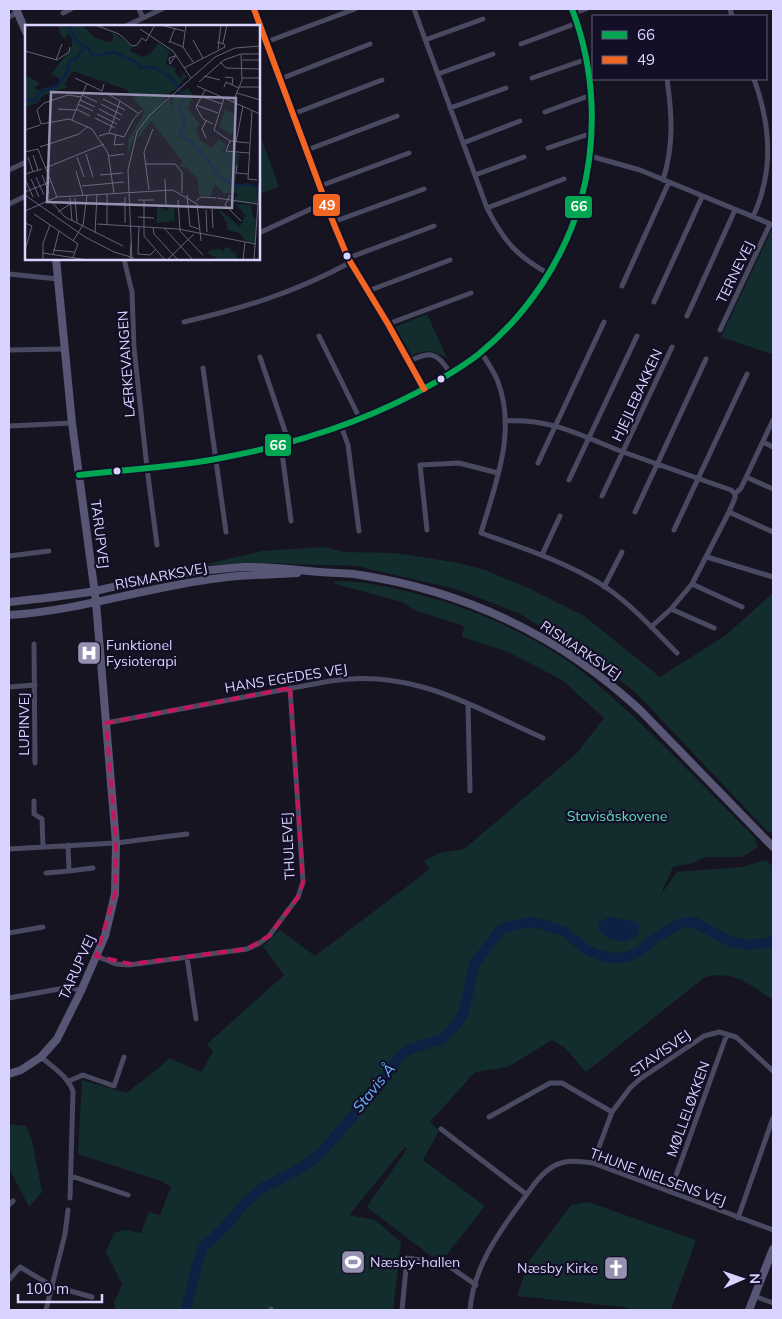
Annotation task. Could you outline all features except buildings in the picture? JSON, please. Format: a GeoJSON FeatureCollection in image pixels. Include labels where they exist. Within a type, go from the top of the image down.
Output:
{"type":"FeatureCollection","features":[{"type":"Feature","properties":{"kind":"main road"},"geometry":{"type":"LineString","coordinates":[[17,10],[25,30]]}},
{"type":"Feature","properties":{"kind":"main road","name":"TARUPVEJ"},"geometry":{"type":"LineString","coordinates":[[9,1074],[21,1070],[41,1057],[57,1039],[105,936],[115,894],[116,843],[96,602],[72,423],[56,260]]}},
{"type":"Feature","properties":{"kind":"main road","name":"RISMARKSVEJ"},"geometry":{"type":"LineString","coordinates":[[9,602],[94,591],[170,575],[246,567],[352,574],[391,580],[448,595],[486,609],[520,625],[560,648],[592,670],[626,698],[773,848]]}},
{"type":"Feature","properties":{"kind":"main road","name":"RISMARKSVEJ"},"geometry":{"type":"LineString","coordinates":[[9,616],[96,602],[220,578],[319,572]]}},
{"type":"Feature","properties":{"kind":"main road"},"geometry":{"type":"LineString","coordinates":[[749,1310],[773,1249]]}},
{"type":"Feature","properties":{"kind":"street"},"geometry":{"type":"LineString","coordinates":[[63,12],[71,9]]}},
{"type":"Feature","properties":{"kind":"street"},"geometry":{"type":"LineString","coordinates":[[139,9],[143,18]]}},
{"type":"Feature","properties":{"kind":"street"},"geometry":{"type":"LineString","coordinates":[[128,25],[162,9]]}},
{"type":"Feature","properties":{"kind":"street"},"geometry":{"type":"LineString","coordinates":[[254,9],[260,25]]}},
{"type":"Feature","properties":{"kind":"street"},"geometry":{"type":"LineString","coordinates":[[266,42],[355,9]]}},
{"type":"Feature","properties":{"kind":"street"},"geometry":{"type":"LineString","coordinates":[[414,9],[487,208],[499,232],[528,263],[549,274]]}},
{"type":"Feature","properties":{"kind":"street"},"geometry":{"type":"LineString","coordinates":[[79,475],[215,459],[289,443],[360,419],[424,389],[481,352],[522,310],[549,274],[566,241],[577,213],[590,156],[592,95],[586,58],[573,11],[586,9]]}},
{"type":"Feature","properties":{"kind":"street"},"geometry":{"type":"LineString","coordinates":[[9,17],[17,10]]}},
{"type":"Feature","properties":{"kind":"street"},"geometry":{"type":"LineString","coordinates":[[425,40],[483,19]]}},
{"type":"Feature","properties":{"kind":"street"},"geometry":{"type":"LineString","coordinates":[[521,44],[577,23]]}},
{"type":"Feature","properties":{"kind":"street"},"geometry":{"type":"LineString","coordinates":[[260,26],[349,260],[388,324],[424,389]]}},
{"type":"Feature","properties":{"kind":"street"},"geometry":{"type":"LineString","coordinates":[[280,78],[370,44]]}},
{"type":"Feature","properties":{"kind":"street"},"geometry":{"type":"LineString","coordinates":[[438,74],[494,54]]}},
{"type":"Feature","properties":{"kind":"street"},"geometry":{"type":"LineString","coordinates":[[532,78],[586,58]]}},
{"type":"Feature","properties":{"kind":"street"},"geometry":{"type":"LineString","coordinates":[[293,114],[382,80]]}},
{"type":"Feature","properties":{"kind":"street"},"geometry":{"type":"LineString","coordinates":[[662,180],[667,165],[672,130],[672,109],[667,80]]}},
{"type":"Feature","properties":{"kind":"street"},"geometry":{"type":"LineString","coordinates":[[753,217],[763,191],[768,147],[767,124],[754,80]]}},
{"type":"Feature","properties":{"kind":"street"},"geometry":{"type":"LineString","coordinates":[[450,108],[506,88]]}},
{"type":"Feature","properties":{"kind":"street"},"geometry":{"type":"LineString","coordinates":[[545,112],[592,95]]}},
{"type":"Feature","properties":{"kind":"street"},"geometry":{"type":"LineString","coordinates":[[307,150],[397,116]]}},
{"type":"Feature","properties":{"kind":"street"},"geometry":{"type":"LineString","coordinates":[[463,143],[520,121]]}},
{"type":"Feature","properties":{"kind":"street"},"geometry":{"type":"LineString","coordinates":[[548,148],[592,132]]}},
{"type":"Feature","properties":{"kind":"street"},"geometry":{"type":"LineString","coordinates":[[320,186],[409,153]]}},
{"type":"Feature","properties":{"kind":"street","name":"TERNEVEJ"},"geometry":{"type":"LineString","coordinates":[[590,156],[640,170],[772,225],[720,330]]}},
{"type":"Feature","properties":{"kind":"street"},"geometry":{"type":"LineString","coordinates":[[475,175],[524,157]]}},
{"type":"Feature","properties":{"kind":"street"},"geometry":{"type":"LineString","coordinates":[[9,170],[25,162]]}},
{"type":"Feature","properties":{"kind":"street"},"geometry":{"type":"LineString","coordinates":[[487,208],[564,180]]}},
{"type":"Feature","properties":{"kind":"street"},"geometry":{"type":"LineString","coordinates":[[622,286],[669,182]]}},
{"type":"Feature","properties":{"kind":"street"},"geometry":{"type":"LineString","coordinates":[[333,222],[424,189]]}},
{"type":"Feature","properties":{"kind":"street"},"geometry":{"type":"LineString","coordinates":[[9,204],[25,196]]}},
{"type":"Feature","properties":{"kind":"street"},"geometry":{"type":"LineString","coordinates":[[654,302],[702,197]]}},
{"type":"Feature","properties":{"kind":"street"},"geometry":{"type":"LineString","coordinates":[[260,232],[326,202]]}},
{"type":"Feature","properties":{"kind":"street","name":"TERNEVEJ"},"geometry":{"type":"LineString","coordinates":[[688,316],[735,210]]}},
{"type":"Feature","properties":{"kind":"street"},"geometry":{"type":"LineString","coordinates":[[184,322],[234,310],[289,292],[319,279],[349,260],[434,226]]}},
{"type":"Feature","properties":{"kind":"street","name":"LÆRKEVANGEN"},"geometry":{"type":"LineString","coordinates":[[124,260],[132,292],[134,348],[147,468],[158,544]]}},
{"type":"Feature","properties":{"kind":"street"},"geometry":{"type":"LineString","coordinates":[[368,291],[450,260]]}},
{"type":"Feature","properties":{"kind":"street"},"geometry":{"type":"LineString","coordinates":[[9,274],[58,279]]}},
{"type":"Feature","properties":{"kind":"street"},"geometry":{"type":"LineString","coordinates":[[388,324],[471,293]]}},
{"type":"Feature","properties":{"kind":"street"},"geometry":{"type":"LineString","coordinates":[[538,463],[604,322]]}},
{"type":"Feature","properties":{"kind":"street"},"geometry":{"type":"LineString","coordinates":[[319,336],[360,419]]}},
{"type":"Feature","properties":{"kind":"street","name":"HJEJLEBAKKEN"},"geometry":{"type":"LineString","coordinates":[[570,480],[637,336]]}},
{"type":"Feature","properties":{"kind":"street","name":"HJEJLEBAKKEN"},"geometry":{"type":"LineString","coordinates":[[602,496],[672,347]]}},
{"type":"Feature","properties":{"kind":"street"},"geometry":{"type":"LineString","coordinates":[[9,350],[64,349]]}},
{"type":"Feature","properties":{"kind":"street"},"geometry":{"type":"LineString","coordinates":[[481,352],[498,383],[504,404],[506,422],[498,473],[481,533],[542,555],[575,570],[604,587],[628,605],[677,653]]}},
{"type":"Feature","properties":{"kind":"street"},"geometry":{"type":"LineString","coordinates":[[408,362],[423,354],[434,356],[443,361],[450,373]]}},
{"type":"Feature","properties":{"kind":"street"},"geometry":{"type":"LineString","coordinates":[[260,357],[289,443]]}},
{"type":"Feature","properties":{"kind":"street"},"geometry":{"type":"LineString","coordinates":[[635,512],[706,360]]}},
{"type":"Feature","properties":{"kind":"street"},"geometry":{"type":"LineString","coordinates":[[203,368],[226,532]]}},
{"type":"Feature","properties":{"kind":"street"},"geometry":{"type":"LineString","coordinates":[[674,530],[747,374]]}},
{"type":"Feature","properties":{"kind":"street"},"geometry":{"type":"LineString","coordinates":[[651,627],[692,584],[773,420]]}},
{"type":"Feature","properties":{"kind":"street","name":"HJEJLEBAKKEN"},"geometry":{"type":"LineString","coordinates":[[506,422],[536,422],[556,425],[623,452],[731,490],[735,494]]}},
{"type":"Feature","properties":{"kind":"street"},"geometry":{"type":"LineString","coordinates":[[9,426],[72,423]]}},
{"type":"Feature","properties":{"kind":"street"},"geometry":{"type":"LineString","coordinates":[[341,426],[348,445],[359,531]]}},
{"type":"Feature","properties":{"kind":"street"},"geometry":{"type":"LineString","coordinates":[[763,442],[773,447]]}},
{"type":"Feature","properties":{"kind":"street"},"geometry":{"type":"LineString","coordinates":[[281,445],[291,521]]}},
{"type":"Feature","properties":{"kind":"street"},"geometry":{"type":"LineString","coordinates":[[427,530],[420,465],[459,463],[498,473]]}},
{"type":"Feature","properties":{"kind":"street"},"geometry":{"type":"LineString","coordinates":[[746,477],[773,489]]}},
{"type":"Feature","properties":{"kind":"street"},"geometry":{"type":"LineString","coordinates":[[729,512],[773,532]]}},
{"type":"Feature","properties":{"kind":"street"},"geometry":{"type":"LineString","coordinates":[[542,555],[560,516]]}},
{"type":"Feature","properties":{"kind":"street"},"geometry":{"type":"LineString","coordinates":[[9,556],[49,551]]}},
{"type":"Feature","properties":{"kind":"street"},"geometry":{"type":"LineString","coordinates":[[604,587],[622,552]]}},
{"type":"Feature","properties":{"kind":"street"},"geometry":{"type":"LineString","coordinates":[[707,557],[773,577]]}},
{"type":"Feature","properties":{"kind":"street"},"geometry":{"type":"LineString","coordinates":[[692,584],[742,607]]}},
{"type":"Feature","properties":{"kind":"street"},"geometry":{"type":"LineString","coordinates":[[671,608],[714,628]]}},
{"type":"Feature","properties":{"kind":"street","name":"LUPINVEJ"},"geometry":{"type":"LineString","coordinates":[[34,644],[35,763]]}},
{"type":"Feature","properties":{"kind":"street","name":"HANS EGEDES VEJ"},"geometry":{"type":"LineString","coordinates":[[106,723],[349,678],[377,678],[404,681],[434,689],[543,738]]}},
{"type":"Feature","properties":{"kind":"street","name":"LUPINVEJ"},"geometry":{"type":"LineString","coordinates":[[9,687],[35,685]]}},
{"type":"Feature","properties":{"kind":"street","name":"THULEVEJ"},"geometry":{"type":"LineString","coordinates":[[96,956],[116,964],[129,964],[247,949],[269,936],[298,897],[303,882],[290,688]]}},
{"type":"Feature","properties":{"kind":"street"},"geometry":{"type":"LineString","coordinates":[[468,704],[470,791]]}},
{"type":"Feature","properties":{"kind":"street"},"geometry":{"type":"LineString","coordinates":[[34,801],[34,814],[42,819],[43,847]]}},
{"type":"Feature","properties":{"kind":"street"},"geometry":{"type":"LineString","coordinates":[[9,849],[116,843],[187,834]]}},
{"type":"Feature","properties":{"kind":"street"},"geometry":{"type":"LineString","coordinates":[[68,845],[69,871]]}},
{"type":"Feature","properties":{"kind":"street"},"geometry":{"type":"LineString","coordinates":[[46,873],[93,868]]}},
{"type":"Feature","properties":{"kind":"street"},"geometry":{"type":"LineString","coordinates":[[9,934],[43,927]]}},
{"type":"Feature","properties":{"kind":"street"},"geometry":{"type":"LineString","coordinates":[[187,957],[196,1019]]}},
{"type":"Feature","properties":{"kind":"street"},"geometry":{"type":"LineString","coordinates":[[9,998],[70,987],[81,991]]}},
{"type":"Feature","properties":{"kind":"street","name":"STAVISVEJ"},"geometry":{"type":"LineString","coordinates":[[593,1163],[612,1112],[620,1100],[640,1079],[704,1036],[711,1033],[727,1034]]}},
{"type":"Feature","properties":{"kind":"street"},"geometry":{"type":"LineString","coordinates":[[727,1034],[736,1037],[773,1071]]}},
{"type":"Feature","properties":{"kind":"street","name":"MØLLELØKKEN"},"geometry":{"type":"LineString","coordinates":[[670,1192],[727,1034]]}},
{"type":"Feature","properties":{"kind":"street"},"geometry":{"type":"LineString","coordinates":[[41,1057],[69,1081],[73,1091],[70,1198]]}},
{"type":"Feature","properties":{"kind":"street"},"geometry":{"type":"LineString","coordinates":[[69,1081],[84,1076],[114,1086],[124,1057]]}},
{"type":"Feature","properties":{"kind":"street"},"geometry":{"type":"LineString","coordinates":[[489,1117],[550,1082],[562,1083],[612,1112]]}},
{"type":"Feature","properties":{"kind":"street"},"geometry":{"type":"LineString","coordinates":[[494,1106],[498,1113]]}},
{"type":"Feature","properties":{"kind":"street"},"geometry":{"type":"LineString","coordinates":[[738,1218],[773,1118]]}},
{"type":"Feature","properties":{"kind":"street"},"geometry":{"type":"LineString","coordinates":[[441,1130],[526,1194]]}},
{"type":"Feature","properties":{"kind":"street","name":"THUNE NIELSENS VEJ"},"geometry":{"type":"LineString","coordinates":[[470,1310],[486,1256],[496,1236],[541,1175],[553,1166],[565,1162],[593,1163],[773,1230]]}},
{"type":"Feature","properties":{"kind":"street"},"geometry":{"type":"LineString","coordinates":[[71,1176],[128,1195]]}},
{"type":"Feature","properties":{"kind":"street"},"geometry":{"type":"LineString","coordinates":[[46,1310],[65,1234],[68,1210]]}},
{"type":"Feature","properties":{"kind":"street"},"geometry":{"type":"LineString","coordinates":[[402,1310],[407,1258],[446,1264],[476,1285]]}},
{"type":"Feature","properties":{"kind":"street"},"geometry":{"type":"LineString","coordinates":[[9,1280],[20,1268],[52,1286],[92,1298]]}},
{"type":"Feature","properties":{"kind":"street"},"geometry":{"type":"LineString","coordinates":[[85,1295],[86,1289]]}},
{"type":"Feature","properties":{"kind":"street"},"geometry":{"type":"LineString","coordinates":[[754,1296],[773,1303]]}},
{"type":"Feature","properties":{"kind":"highlighted area"},"geometry":{"type":"Polygon","coordinates":[[[290,688],[303,882],[298,897],[269,936],[247,949],[131,964],[96,956],[115,894],[116,843],[106,723],[290,688]]]}},
{"type":"Feature","properties":{"kind":"green space"},"geometry":{"type":"Polygon","coordinates":[[[260,135],[279,187],[260,194],[260,135]]]}},
{"type":"Feature","properties":{"kind":"green space"},"geometry":{"type":"Polygon","coordinates":[[[771,231],[773,232],[773,350],[771,354],[721,337],[771,231]]]}},
{"type":"Feature","properties":{"kind":"green space"},"geometry":{"type":"Polygon","coordinates":[[[427,314],[447,358],[429,351],[411,356],[395,327],[427,314]]]}},
{"type":"Feature","properties":{"kind":"green space"},"geometry":{"type":"Polygon","coordinates":[[[323,547],[345,552],[396,553],[459,563],[485,570],[528,588],[584,616],[660,677],[726,635],[773,593],[773,833],[767,831],[637,694],[589,655],[518,613],[459,590],[357,566],[263,563],[202,565],[262,551],[323,547]]]}},
{"type":"Feature","properties":{"kind":"green space","name":"Stavisåskovene"},"geometry":{"type":"Polygon","coordinates":[[[335,581],[356,582],[397,589],[456,605],[494,620],[530,638],[565,659],[603,689],[639,722],[755,838],[758,847],[742,857],[705,857],[693,863],[673,867],[660,896],[677,872],[742,867],[766,860],[773,867],[773,1000],[749,984],[733,977],[716,975],[705,977],[586,1072],[565,1048],[552,1040],[508,1067],[475,1072],[430,1122],[439,1131],[423,1160],[485,1206],[444,1258],[431,1256],[368,1208],[368,1205],[407,1149],[405,1147],[349,1215],[375,1220],[401,1242],[393,1310],[115,1310],[114,1302],[122,1284],[106,1252],[114,1233],[125,1230],[141,1233],[149,1212],[160,1215],[171,1187],[161,1181],[78,1154],[82,1080],[126,1093],[169,1058],[201,1072],[213,1052],[207,1044],[284,975],[263,946],[280,930],[315,956],[430,869],[424,861],[439,853],[464,849],[577,753],[604,718],[562,680],[506,651],[462,637],[464,626],[414,610],[402,602],[335,584],[335,581]]]}},
{"type":"Feature","properties":{"kind":"green space"},"geometry":{"type":"Polygon","coordinates":[[[9,1124],[26,1126],[32,1140],[42,1192],[29,1207],[9,1168],[9,1124]]]}},
{"type":"Feature","properties":{"kind":"green space"},"geometry":{"type":"Polygon","coordinates":[[[588,1202],[696,1240],[671,1310],[632,1310],[624,1307],[517,1296],[529,1261],[571,1205],[588,1202]]]}},
{"type":"Feature","properties":{"kind":"water"},"geometry":{"type":"Polygon","coordinates":[[[609,917],[634,921],[640,926],[638,935],[626,942],[614,940],[606,936],[598,929],[600,922],[609,917]]]}},
{"type":"Feature","properties":{"kind":"waterway","name":"Stavis Å"},"geometry":{"type":"LineString","coordinates":[[186,1310],[197,1264],[204,1246],[261,1189],[301,1168],[321,1153],[377,1088],[400,1056],[408,1050],[443,1038],[457,1024],[464,1012],[474,965],[500,930],[532,922],[545,925],[565,932],[587,950],[613,958],[626,957],[639,952],[655,938],[681,923],[694,922],[731,942],[748,945],[773,942]]}},
{"type":"Feature","properties":{"kind":"transit line","name":"49"},"geometry":{"type":"LineString","coordinates":[[254,9],[260,25]]}},
{"type":"Feature","properties":{"kind":"transit line","name":"66"},"geometry":{"type":"LineString","coordinates":[[79,475],[216,459],[273,447],[330,430],[384,409],[436,382],[470,361],[497,338],[514,321],[542,284],[565,243],[581,200],[590,152],[592,103],[586,55],[572,9]]}},
{"type":"Feature","properties":{"kind":"transit line","name":"49"},"geometry":{"type":"LineString","coordinates":[[260,25],[348,258],[424,389]]}},
{"type":"Feature","properties":{"kind":"place","name":"Funktionel Fysioterapi"},"geometry":{"type":"Point","coordinates":[89,653]}},
{"type":"Feature","properties":{"kind":"place","name":"Næsby-hallen"},"geometry":{"type":"Point","coordinates":[353,1262]}},
{"type":"Feature","properties":{"kind":"place","name":"Næsby Kirke"},"geometry":{"type":"Point","coordinates":[616,1268]}}]}
